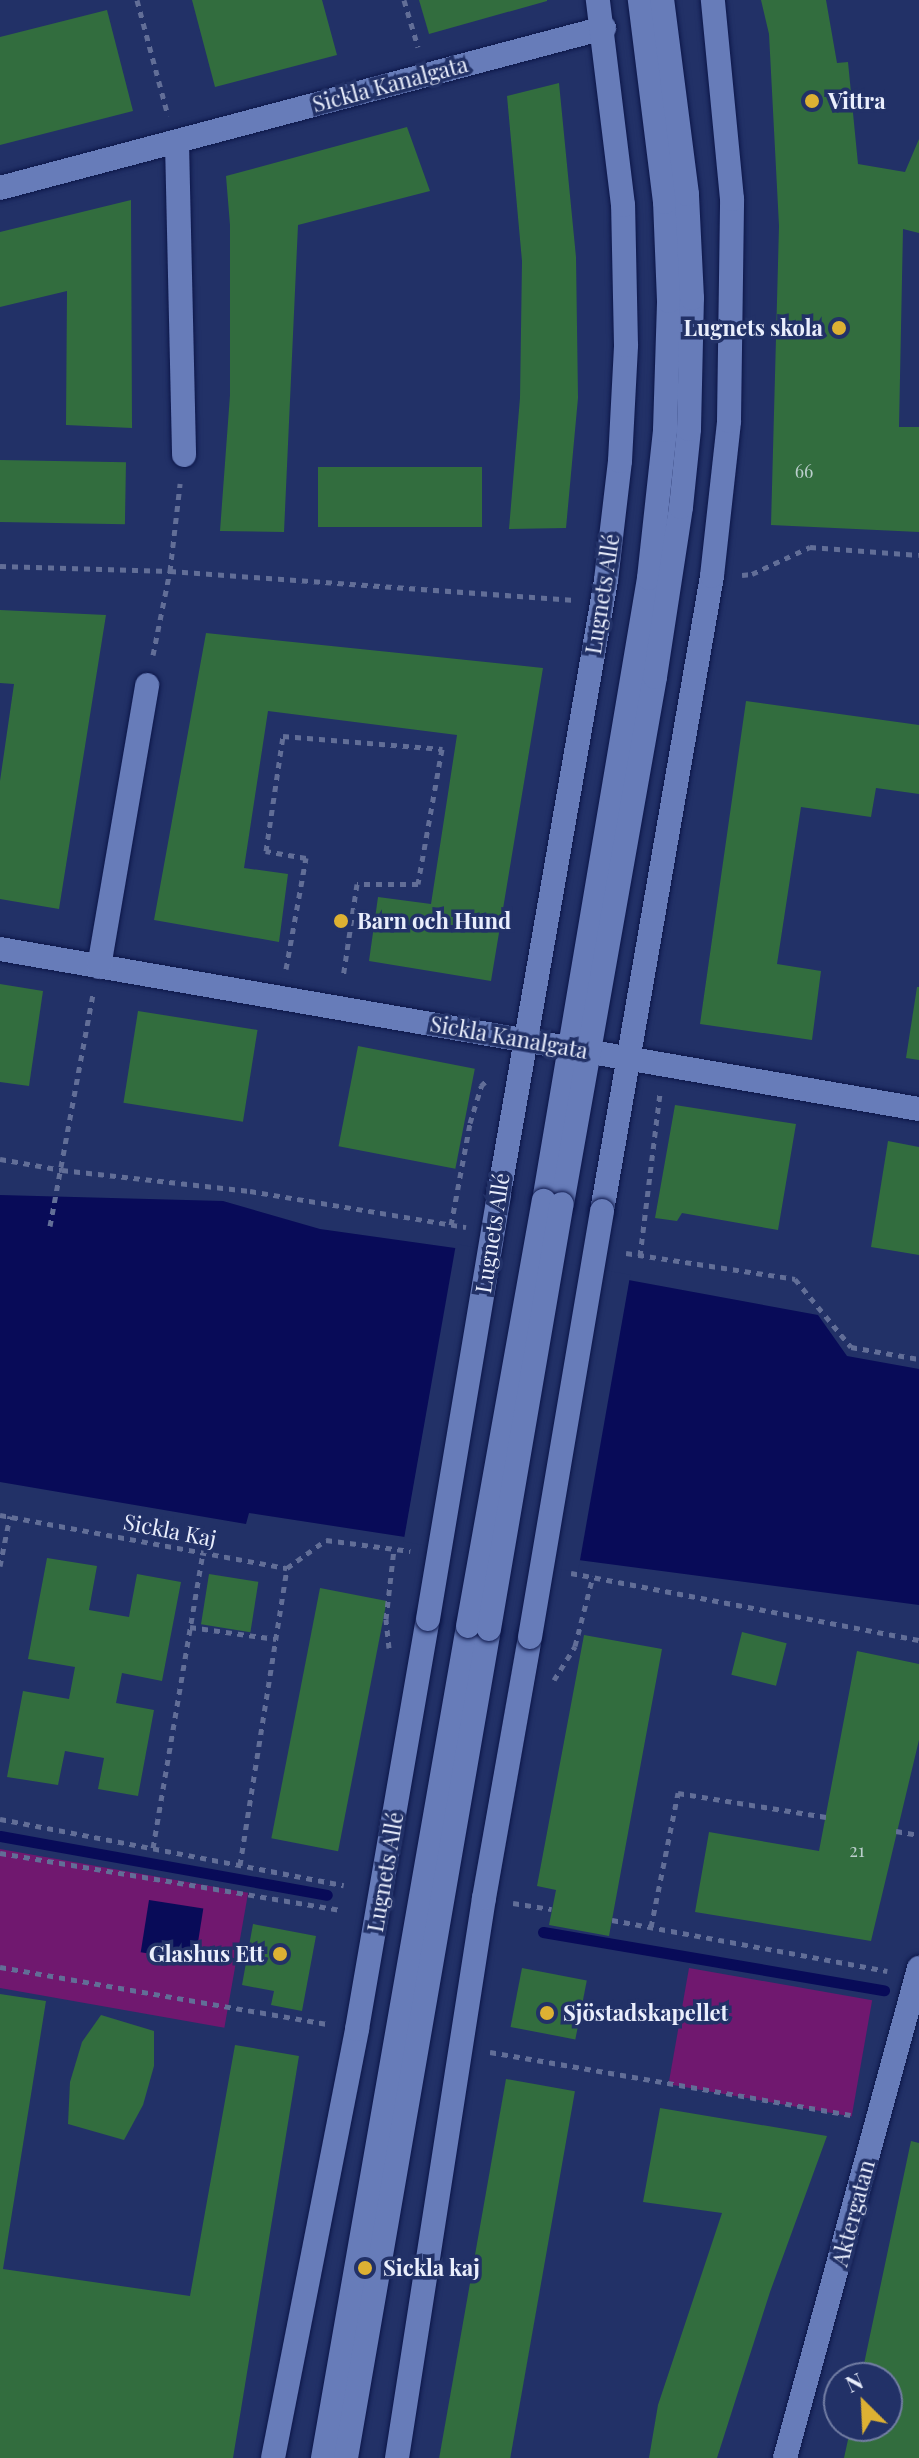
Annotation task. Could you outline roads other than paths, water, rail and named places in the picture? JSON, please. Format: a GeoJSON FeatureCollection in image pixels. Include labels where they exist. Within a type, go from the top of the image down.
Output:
{"type":"FeatureCollection","features":[{"type":"Feature","properties":{"kind":"street","name":"Lugnets Allé"},"geometry":{"type":"LineString","coordinates":[[273,2458],[357,2029],[606,580],[620,461],[626,345],[623,205],[604,28],[598,0]]}},
{"type":"Feature","properties":{"kind":"street"},"geometry":{"type":"LineString","coordinates":[[323,2458],[479,1627],[553,1202],[579,1049],[649,578],[665,430],[669,301],[665,202],[640,0]]}},
{"type":"Feature","properties":{"kind":"street"},"geometry":{"type":"LineString","coordinates":[[579,1049],[655,677],[681,507],[689,429],[692,298],[687,194],[662,0]]}},
{"type":"Feature","properties":{"kind":"street"},"geometry":{"type":"LineString","coordinates":[[397,2458],[484,1898],[712,576],[729,421],[732,199],[713,0]]}},
{"type":"Feature","properties":{"kind":"street","name":"Sickla Kanalgata"},"geometry":{"type":"LineString","coordinates":[[0,188],[604,28]]}},
{"type":"Feature","properties":{"kind":"street"},"geometry":{"type":"LineString","coordinates":[[177,143],[184,455]]}},
{"type":"Feature","properties":{"kind":"street"},"geometry":{"type":"LineString","coordinates":[[99,967],[147,685]]}},
{"type":"Feature","properties":{"kind":"street","name":"Sickla Kanalgata"},"geometry":{"type":"LineString","coordinates":[[0,949],[919,1109]]}},
{"type":"Feature","properties":{"kind":"street"},"geometry":{"type":"LineString","coordinates":[[346,2458],[479,1627]]}},
{"type":"Feature","properties":{"kind":"street","name":"Aktergatan"},"geometry":{"type":"LineString","coordinates":[[785,2458],[918,1972]]}},
{"type":"Feature","properties":{"kind":"waterway"},"geometry":{"type":"LineString","coordinates":[[0,1836],[327,1895]]}},
{"type":"Feature","properties":{"kind":"waterway"},"geometry":{"type":"LineString","coordinates":[[543,1932],[884,1990]]}},
{"type":"Feature","properties":{"kind":"place","name":"Vittra"},"geometry":{"type":"Point","coordinates":[812,101]}},
{"type":"Feature","properties":{"kind":"place","name":"Lugnets skola"},"geometry":{"type":"Point","coordinates":[839,328]}},
{"type":"Feature","properties":{"kind":"place","name":"Barn och Hund"},"geometry":{"type":"Point","coordinates":[341,921]}},
{"type":"Feature","properties":{"kind":"place","name":"Glashus Ett"},"geometry":{"type":"Point","coordinates":[280,1954]}},
{"type":"Feature","properties":{"kind":"place","name":"Sjöstadskapellet"},"geometry":{"type":"Point","coordinates":[547,2013]}},
{"type":"Feature","properties":{"kind":"place","name":"Sickla kaj"},"geometry":{"type":"Point","coordinates":[365,2268]}}]}
